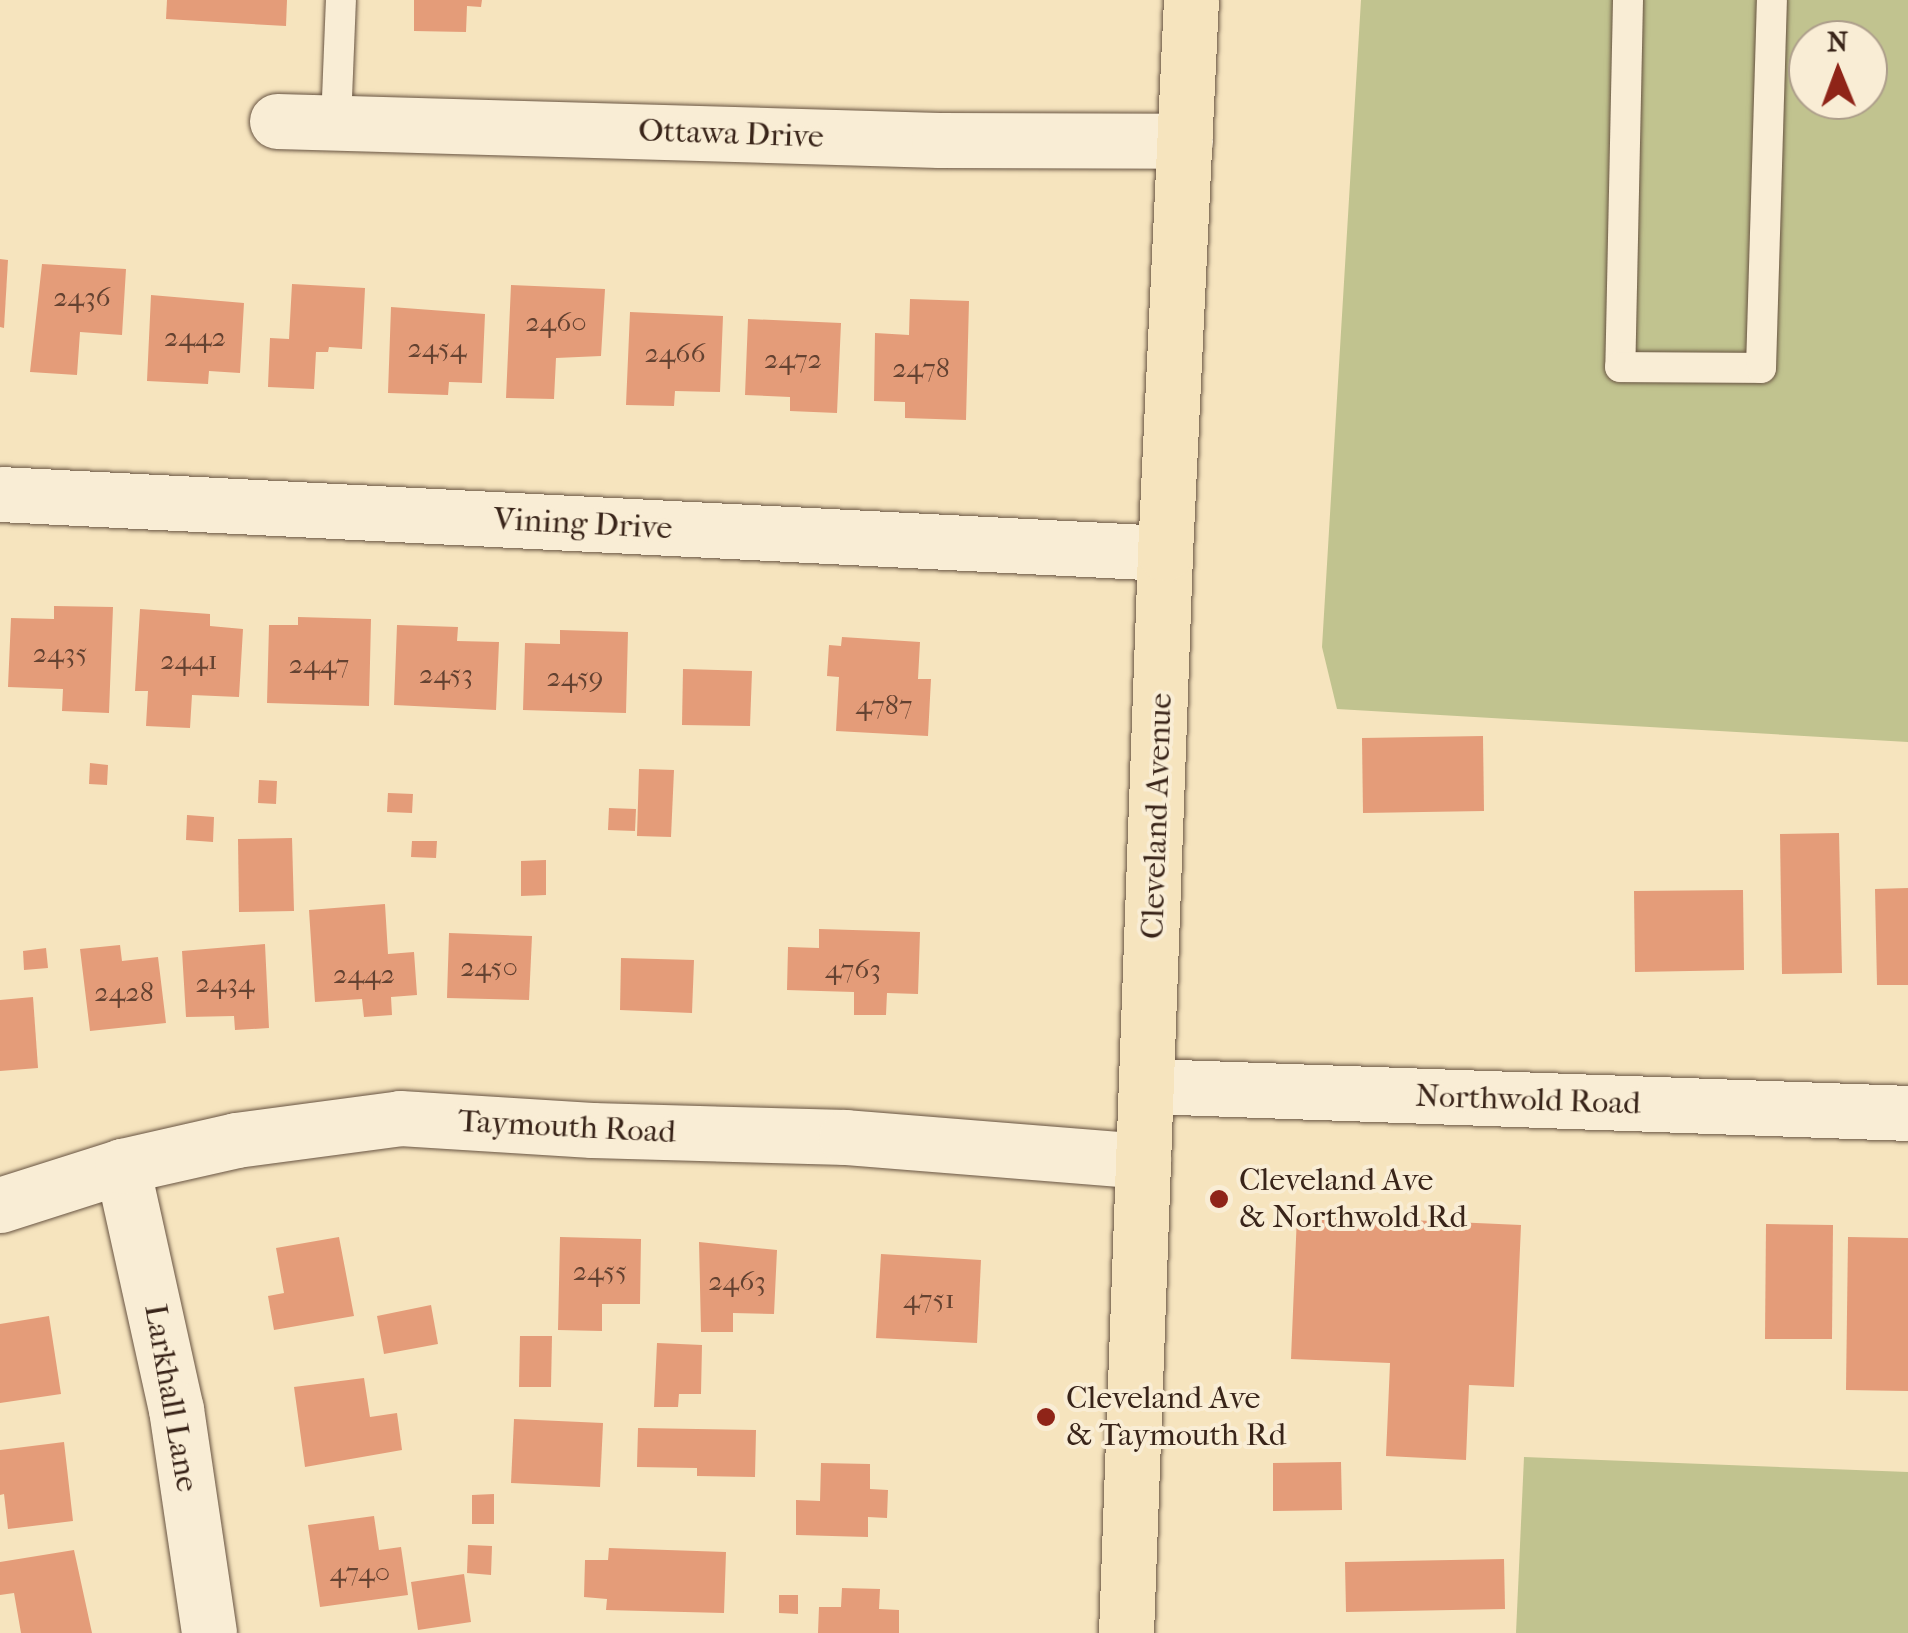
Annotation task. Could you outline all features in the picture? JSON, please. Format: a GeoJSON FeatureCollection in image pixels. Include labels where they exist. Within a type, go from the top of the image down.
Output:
{"type":"FeatureCollection","features":[{"type":"Feature","properties":{"kind":"main road","name":"Cleveland Avenue"},"geometry":{"type":"LineString","coordinates":[[1126,1633],[1165,553],[1192,0]]}},
{"type":"Feature","properties":{"kind":"street","name":"Ottawa Drive"},"geometry":{"type":"LineString","coordinates":[[277,121],[938,140],[1185,141]]}},
{"type":"Feature","properties":{"kind":"street","name":"Vining Drive"},"geometry":{"type":"LineString","coordinates":[[0,494],[1165,553]]}},
{"type":"Feature","properties":{"kind":"street","name":"Northwold Road"},"geometry":{"type":"LineString","coordinates":[[1148,1086],[1908,1114]]}},
{"type":"Feature","properties":{"kind":"street","name":"Taymouth Road"},"geometry":{"type":"LineString","coordinates":[[0,1205],[122,1166],[236,1140],[400,1118],[592,1130],[846,1137],[1143,1161]]}},
{"type":"Feature","properties":{"kind":"street","name":"Larkhall Lane"},"geometry":{"type":"LineString","coordinates":[[122,1166],[176,1409],[208,1633]]}},
{"type":"Feature","properties":{"kind":"lane"},"geometry":{"type":"LineString","coordinates":[[336,122],[341,0]]}},
{"type":"Feature","properties":{"kind":"lane"},"geometry":{"type":"LineString","coordinates":[[1628,0],[1620,366],[1761,368],[1772,0]]}},
{"type":"Feature","properties":{"kind":"green space"},"geometry":{"type":"Polygon","coordinates":[[[1361,0],[1908,0],[1908,742],[1337,709],[1322,647],[1361,0]]]}},
{"type":"Feature","properties":{"kind":"green space"},"geometry":{"type":"Polygon","coordinates":[[[1524,1457],[1908,1472],[1908,1633],[1516,1633],[1524,1457]]]}},
{"type":"Feature","properties":{"kind":"building"},"geometry":{"type":"Polygon","coordinates":[[[167,0],[287,0],[286,26],[166,19],[167,0]]]}},
{"type":"Feature","properties":{"kind":"building"},"geometry":{"type":"Polygon","coordinates":[[[414,0],[482,0],[481,7],[467,6],[466,32],[414,31],[414,0]]]}},
{"type":"Feature","properties":{"kind":"building"},"geometry":{"type":"Polygon","coordinates":[[[0,259],[8,260],[4,328],[0,327],[0,259]]]}},
{"type":"Feature","properties":{"kind":"building"},"geometry":{"type":"Polygon","coordinates":[[[42,264],[126,269],[122,335],[80,332],[77,375],[30,372],[42,264]]]}},
{"type":"Feature","properties":{"kind":"building"},"geometry":{"type":"Polygon","coordinates":[[[292,284],[365,288],[362,349],[329,347],[328,352],[316,352],[314,389],[268,387],[270,338],[289,339],[292,284]]]}},
{"type":"Feature","properties":{"kind":"building"},"geometry":{"type":"Polygon","coordinates":[[[511,285],[605,289],[601,356],[556,358],[554,399],[506,398],[511,285]]]}},
{"type":"Feature","properties":{"kind":"building"},"geometry":{"type":"Polygon","coordinates":[[[151,295],[244,303],[240,373],[209,371],[208,384],[147,381],[151,295]]]}},
{"type":"Feature","properties":{"kind":"building"},"geometry":{"type":"Polygon","coordinates":[[[910,299],[969,301],[966,420],[905,418],[905,402],[874,401],[875,333],[909,335],[910,299]]]}},
{"type":"Feature","properties":{"kind":"building"},"geometry":{"type":"Polygon","coordinates":[[[391,307],[485,314],[482,383],[449,382],[448,395],[388,393],[391,307]]]}},
{"type":"Feature","properties":{"kind":"building"},"geometry":{"type":"Polygon","coordinates":[[[630,312],[723,316],[720,392],[675,391],[674,406],[626,405],[630,312]]]}},
{"type":"Feature","properties":{"kind":"building"},"geometry":{"type":"Polygon","coordinates":[[[748,319],[841,323],[837,413],[790,411],[790,397],[745,395],[748,319]]]}},
{"type":"Feature","properties":{"kind":"building"},"geometry":{"type":"Polygon","coordinates":[[[54,606],[113,607],[109,713],[62,711],[63,689],[8,687],[11,618],[54,619],[54,606]]]}},
{"type":"Feature","properties":{"kind":"building"},"geometry":{"type":"Polygon","coordinates":[[[140,609],[210,614],[210,626],[243,629],[239,697],[192,695],[190,728],[146,726],[148,691],[135,691],[140,609]]]}},
{"type":"Feature","properties":{"kind":"building"},"geometry":{"type":"Polygon","coordinates":[[[298,617],[371,619],[369,706],[267,703],[269,625],[298,625],[298,617]]]}},
{"type":"Feature","properties":{"kind":"building"},"geometry":{"type":"Polygon","coordinates":[[[397,625],[458,627],[457,641],[499,642],[496,710],[394,705],[397,625]]]}},
{"type":"Feature","properties":{"kind":"building"},"geometry":{"type":"Polygon","coordinates":[[[560,630],[628,632],[626,713],[523,710],[525,643],[560,644],[560,630]]]}},
{"type":"Feature","properties":{"kind":"building"},"geometry":{"type":"Polygon","coordinates":[[[842,637],[920,642],[918,679],[931,679],[928,736],[836,731],[839,677],[827,676],[829,645],[841,646],[842,637]]]}},
{"type":"Feature","properties":{"kind":"building"},"geometry":{"type":"Polygon","coordinates":[[[683,669],[752,671],[750,726],[682,725],[683,669]]]}},
{"type":"Feature","properties":{"kind":"building"},"geometry":{"type":"Polygon","coordinates":[[[1483,736],[1484,811],[1363,813],[1362,738],[1483,736]]]}},
{"type":"Feature","properties":{"kind":"building"},"geometry":{"type":"Polygon","coordinates":[[[90,763],[108,765],[107,785],[89,784],[90,763]]]}},
{"type":"Feature","properties":{"kind":"building"},"geometry":{"type":"Polygon","coordinates":[[[639,769],[674,770],[671,837],[637,836],[639,769]]]}},
{"type":"Feature","properties":{"kind":"building"},"geometry":{"type":"Polygon","coordinates":[[[259,780],[277,781],[276,804],[258,803],[259,780]]]}},
{"type":"Feature","properties":{"kind":"building"},"geometry":{"type":"Polygon","coordinates":[[[388,793],[413,794],[412,813],[387,812],[388,793]]]}},
{"type":"Feature","properties":{"kind":"building"},"geometry":{"type":"Polygon","coordinates":[[[609,808],[636,809],[635,831],[608,830],[609,808]]]}},
{"type":"Feature","properties":{"kind":"building"},"geometry":{"type":"Polygon","coordinates":[[[187,815],[214,817],[213,842],[186,840],[187,815]]]}},
{"type":"Feature","properties":{"kind":"building"},"geometry":{"type":"Polygon","coordinates":[[[1839,833],[1842,973],[1782,974],[1780,834],[1839,833]]]}},
{"type":"Feature","properties":{"kind":"building"},"geometry":{"type":"Polygon","coordinates":[[[292,838],[294,911],[239,912],[238,839],[292,838]]]}},
{"type":"Feature","properties":{"kind":"building"},"geometry":{"type":"Polygon","coordinates":[[[412,841],[437,841],[436,858],[411,857],[412,841]]]}},
{"type":"Feature","properties":{"kind":"building"},"geometry":{"type":"Polygon","coordinates":[[[546,860],[546,895],[521,896],[521,861],[546,860]]]}},
{"type":"Feature","properties":{"kind":"building"},"geometry":{"type":"Polygon","coordinates":[[[1908,888],[1908,985],[1877,985],[1875,889],[1908,888]]]}},
{"type":"Feature","properties":{"kind":"building"},"geometry":{"type":"Polygon","coordinates":[[[1743,890],[1744,970],[1635,972],[1634,891],[1743,890]]]}},
{"type":"Feature","properties":{"kind":"building"},"geometry":{"type":"Polygon","coordinates":[[[385,904],[388,954],[414,952],[417,995],[391,997],[392,1015],[364,1017],[362,999],[315,1002],[309,910],[385,904]]]}},
{"type":"Feature","properties":{"kind":"building"},"geometry":{"type":"Polygon","coordinates":[[[819,929],[920,932],[918,994],[887,993],[886,1015],[854,1015],[854,992],[787,990],[788,947],[819,948],[819,929]]]}},
{"type":"Feature","properties":{"kind":"building"},"geometry":{"type":"Polygon","coordinates":[[[449,933],[532,936],[529,1000],[447,998],[449,933]]]}},
{"type":"Feature","properties":{"kind":"building"},"geometry":{"type":"Polygon","coordinates":[[[265,944],[269,1028],[235,1030],[234,1016],[186,1017],[182,951],[265,944]]]}},
{"type":"Feature","properties":{"kind":"building"},"geometry":{"type":"Polygon","coordinates":[[[120,945],[122,961],[158,957],[166,1023],[90,1031],[80,949],[120,945]]]}},
{"type":"Feature","properties":{"kind":"building"},"geometry":{"type":"Polygon","coordinates":[[[46,948],[48,968],[24,970],[23,951],[46,948]]]}},
{"type":"Feature","properties":{"kind":"building"},"geometry":{"type":"Polygon","coordinates":[[[621,958],[694,960],[692,1013],[620,1010],[621,958]]]}},
{"type":"Feature","properties":{"kind":"building"},"geometry":{"type":"Polygon","coordinates":[[[33,997],[38,1068],[0,1071],[0,1000],[33,997]]]}},
{"type":"Feature","properties":{"kind":"building"},"geometry":{"type":"Polygon","coordinates":[[[1297,1215],[1521,1225],[1514,1387],[1469,1385],[1466,1460],[1386,1456],[1390,1363],[1291,1359],[1297,1215]]]}},
{"type":"Feature","properties":{"kind":"building"},"geometry":{"type":"Polygon","coordinates":[[[1766,1224],[1833,1225],[1832,1339],[1765,1339],[1766,1224]]]}},
{"type":"Feature","properties":{"kind":"building"},"geometry":{"type":"Polygon","coordinates":[[[339,1237],[354,1316],[274,1330],[268,1296],[284,1293],[276,1248],[339,1237]]]}},
{"type":"Feature","properties":{"kind":"building"},"geometry":{"type":"Polygon","coordinates":[[[560,1237],[641,1239],[640,1304],[602,1304],[602,1331],[558,1330],[560,1237]]]}},
{"type":"Feature","properties":{"kind":"building"},"geometry":{"type":"Polygon","coordinates":[[[1848,1237],[1908,1238],[1908,1391],[1846,1390],[1848,1237]]]}},
{"type":"Feature","properties":{"kind":"building"},"geometry":{"type":"Polygon","coordinates":[[[699,1242],[777,1250],[774,1314],[733,1313],[733,1332],[701,1332],[699,1242]]]}},
{"type":"Feature","properties":{"kind":"building"},"geometry":{"type":"Polygon","coordinates":[[[881,1254],[981,1260],[977,1343],[876,1338],[881,1254]]]}},
{"type":"Feature","properties":{"kind":"building"},"geometry":{"type":"Polygon","coordinates":[[[431,1305],[438,1344],[384,1354],[377,1316],[431,1305]]]}},
{"type":"Feature","properties":{"kind":"building"},"geometry":{"type":"Polygon","coordinates":[[[49,1316],[61,1394],[0,1403],[0,1324],[49,1316]]]}},
{"type":"Feature","properties":{"kind":"building"},"geometry":{"type":"Polygon","coordinates":[[[520,1336],[552,1336],[551,1387],[519,1387],[520,1336]]]}},
{"type":"Feature","properties":{"kind":"building"},"geometry":{"type":"Polygon","coordinates":[[[657,1343],[702,1345],[701,1394],[679,1394],[678,1407],[654,1407],[657,1343]]]}},
{"type":"Feature","properties":{"kind":"building"},"geometry":{"type":"Polygon","coordinates":[[[364,1378],[370,1417],[397,1413],[402,1450],[305,1467],[294,1387],[364,1378]]]}},
{"type":"Feature","properties":{"kind":"building"},"geometry":{"type":"Polygon","coordinates":[[[514,1419],[603,1423],[600,1487],[511,1483],[514,1419]]]}},
{"type":"Feature","properties":{"kind":"building"},"geometry":{"type":"Polygon","coordinates":[[[638,1428],[756,1430],[755,1477],[697,1476],[697,1468],[637,1467],[638,1428]]]}},
{"type":"Feature","properties":{"kind":"building"},"geometry":{"type":"Polygon","coordinates":[[[64,1442],[73,1521],[8,1529],[4,1494],[0,1495],[0,1450],[64,1442]]]}},
{"type":"Feature","properties":{"kind":"building"},"geometry":{"type":"Polygon","coordinates":[[[1341,1462],[1342,1510],[1273,1511],[1273,1463],[1341,1462]]]}},
{"type":"Feature","properties":{"kind":"building"},"geometry":{"type":"Polygon","coordinates":[[[821,1463],[870,1464],[870,1489],[888,1490],[887,1518],[868,1517],[868,1537],[796,1535],[796,1500],[820,1501],[821,1463]]]}},
{"type":"Feature","properties":{"kind":"building"},"geometry":{"type":"Polygon","coordinates":[[[494,1494],[494,1524],[472,1524],[472,1495],[494,1494]]]}},
{"type":"Feature","properties":{"kind":"building"},"geometry":{"type":"Polygon","coordinates":[[[374,1516],[379,1550],[401,1547],[408,1595],[320,1607],[308,1525],[374,1516]]]}},
{"type":"Feature","properties":{"kind":"building"},"geometry":{"type":"Polygon","coordinates":[[[468,1545],[492,1546],[491,1575],[467,1573],[468,1545]]]}},
{"type":"Feature","properties":{"kind":"building"},"geometry":{"type":"Polygon","coordinates":[[[609,1548],[726,1552],[724,1613],[606,1610],[607,1599],[584,1597],[585,1560],[608,1560],[609,1548]]]}},
{"type":"Feature","properties":{"kind":"building"},"geometry":{"type":"Polygon","coordinates":[[[74,1550],[92,1633],[21,1633],[14,1593],[0,1595],[0,1562],[74,1550]]]}},
{"type":"Feature","properties":{"kind":"building"},"geometry":{"type":"Polygon","coordinates":[[[1504,1559],[1505,1609],[1346,1612],[1345,1562],[1504,1559]]]}},
{"type":"Feature","properties":{"kind":"building"},"geometry":{"type":"Polygon","coordinates":[[[464,1574],[471,1622],[418,1630],[411,1582],[464,1574]]]}},
{"type":"Feature","properties":{"kind":"building"},"geometry":{"type":"Polygon","coordinates":[[[842,1588],[880,1589],[879,1609],[899,1610],[899,1633],[818,1633],[819,1607],[841,1607],[842,1588]]]}},
{"type":"Feature","properties":{"kind":"building"},"geometry":{"type":"Polygon","coordinates":[[[779,1595],[798,1595],[798,1614],[779,1613],[779,1595]]]}},
{"type":"Feature","properties":{"kind":"place","name":"Cleveland Ave & Northwold Rd"},"geometry":{"type":"Point","coordinates":[1219,1199]}},
{"type":"Feature","properties":{"kind":"place","name":"Cleveland Ave & Taymouth Rd"},"geometry":{"type":"Point","coordinates":[1046,1417]}}]}
